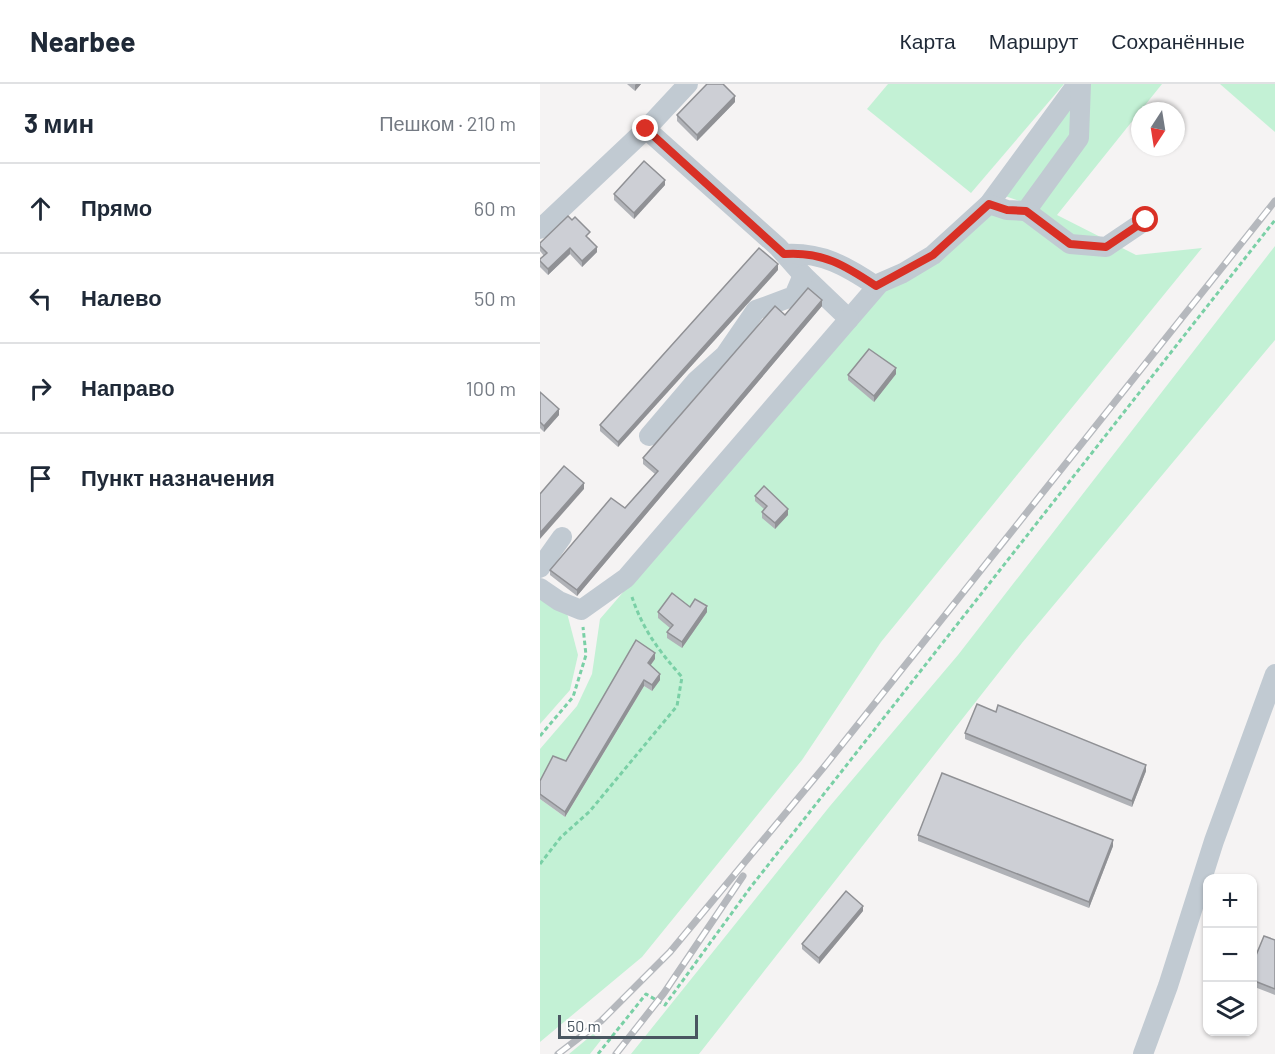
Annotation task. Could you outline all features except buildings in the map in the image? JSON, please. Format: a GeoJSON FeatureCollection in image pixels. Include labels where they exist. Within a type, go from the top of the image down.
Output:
{"type":"FeatureCollection","features":[{"type":"Feature","properties":{"kind":"street"},"geometry":{"type":"LineString","coordinates":[[540,229],[646,129],[688,84]]}},
{"type":"Feature","properties":{"kind":"street"},"geometry":{"type":"LineString","coordinates":[[540,588],[559,601],[581,610],[626,578],[876,286],[933,255],[989,204],[1079,84]]}},
{"type":"Feature","properties":{"kind":"street"},"geometry":{"type":"LineString","coordinates":[[1026,211],[1079,138],[1079,84]]}},
{"type":"Feature","properties":{"kind":"street"},"geometry":{"type":"LineString","coordinates":[[646,129],[784,254],[849,319]]}},
{"type":"Feature","properties":{"kind":"street"},"geometry":{"type":"LineString","coordinates":[[989,204],[1007,210],[1026,211],[1070,244],[1106,247],[1146,220]]}},
{"type":"Feature","properties":{"kind":"street"},"geometry":{"type":"LineString","coordinates":[[784,254],[800,253],[839,262],[876,286]]}},
{"type":"Feature","properties":{"kind":"street"},"geometry":{"type":"LineString","coordinates":[[649,436],[696,381],[725,355],[756,310],[794,296],[803,275]]}},
{"type":"Feature","properties":{"kind":"street"},"geometry":{"type":"LineString","coordinates":[[540,568],[562,537]]}},
{"type":"Feature","properties":{"kind":"street"},"geometry":{"type":"LineString","coordinates":[[1143,1054],[1168,986],[1214,841],[1275,674]]}},
{"type":"Feature","properties":{"kind":"path"},"geometry":{"type":"LineString","coordinates":[[598,1054],[646,994],[665,1005],[750,888],[1275,220]]}},
{"type":"Feature","properties":{"kind":"path"},"geometry":{"type":"LineString","coordinates":[[540,864],[561,837],[590,811],[677,706],[682,677],[658,650],[640,620],[626,578]]}},
{"type":"Feature","properties":{"kind":"path"},"geometry":{"type":"LineString","coordinates":[[540,736],[573,697],[586,656],[581,610]]}},
{"type":"Feature","properties":{"kind":"green space"},"geometry":{"type":"Polygon","coordinates":[[[888,84],[1064,84],[971,193],[867,109],[888,84]]]}},
{"type":"Feature","properties":{"kind":"green space"},"geometry":{"type":"Polygon","coordinates":[[[1088,84],[1162,84],[1148,102],[1131,102],[1131,123],[1057,215],[1136,255],[1202,248],[881,642],[802,760],[642,957],[540,1042],[540,799],[565,817],[644,686],[652,691],[648,669],[654,659],[566,767],[540,787],[540,749],[577,706],[592,674],[600,619],[887,286],[993,212],[1025,221],[1086,142],[1088,84]]]}},
{"type":"Feature","properties":{"kind":"green space"},"geometry":{"type":"Polygon","coordinates":[[[1220,84],[1275,84],[1275,132],[1220,84]]]}},
{"type":"Feature","properties":{"kind":"green space"},"geometry":{"type":"Polygon","coordinates":[[[1070,105],[1071,139],[1022,202],[1005,196],[1070,105]]]}},
{"type":"Feature","properties":{"kind":"green space"},"geometry":{"type":"Polygon","coordinates":[[[1275,246],[1275,340],[1022,643],[699,1054],[631,1054],[830,806],[958,655],[1275,246]]]}},
{"type":"Feature","properties":{"kind":"green space"},"geometry":{"type":"Polygon","coordinates":[[[540,599],[567,613],[578,655],[570,690],[540,724],[540,599]]]}},
{"type":"Feature","properties":{"kind":"green space"},"geometry":{"type":"Polygon","coordinates":[[[593,1034],[601,1040],[590,1054],[569,1054],[593,1034]]]}},
{"type":"Feature","properties":{"kind":"railway"},"geometry":{"type":"LineString","coordinates":[[558,1054],[601,1021],[670,952],[824,767],[1275,201]]}},
{"type":"Feature","properties":{"kind":"railway"},"geometry":{"type":"LineString","coordinates":[[616,1054],[664,993],[743,876]]}},
{"type":"Feature","properties":{"kind":"route"},"geometry":{"type":"LineString","coordinates":[[646,129],[784,254],[800,253],[839,262],[876,286],[933,255],[989,204],[1007,210],[1026,211],[1070,244],[1106,247],[1146,220]]}}]}
